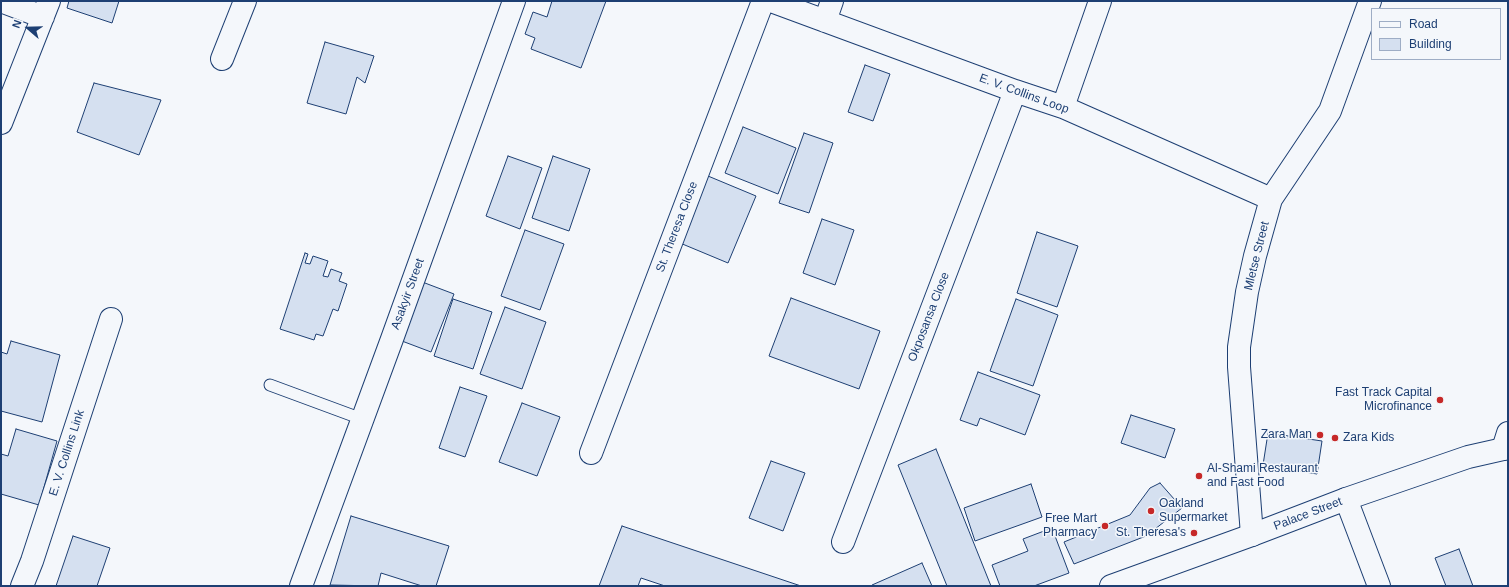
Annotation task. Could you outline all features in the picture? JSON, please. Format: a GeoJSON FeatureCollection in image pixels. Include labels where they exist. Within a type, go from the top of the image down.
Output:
{"type":"FeatureCollection","features":[{"type":"Feature","properties":{"kind":"street"},"geometry":{"type":"LineString","coordinates":[[1,1],[46,9],[1,123]]}},
{"type":"Feature","properties":{"kind":"street"},"geometry":{"type":"LineString","coordinates":[[222,59],[245,1]]}},
{"type":"Feature","properties":{"kind":"street","name":"Asakyir Street"},"geometry":{"type":"LineString","coordinates":[[301,586],[398,324],[514,1]]}},
{"type":"Feature","properties":{"kind":"street","name":"St. Theresa Close"},"geometry":{"type":"LineString","coordinates":[[591,454],[763,1]]}},
{"type":"Feature","properties":{"kind":"street","name":"E. V. Collins Loop"},"geometry":{"type":"LineString","coordinates":[[771,1],[828,11],[1015,91],[1063,107],[1271,199]]}},
{"type":"Feature","properties":{"kind":"street"},"geometry":{"type":"LineString","coordinates":[[1063,107],[1100,1]]}},
{"type":"Feature","properties":{"kind":"street","name":"Mletse Street"},"geometry":{"type":"LineString","coordinates":[[1252,535],[1239,367],[1239,347],[1247,292],[1255,256],[1271,199],[1330,111],[1370,1]]}},
{"type":"Feature","properties":{"kind":"street","name":"Okposansa Close"},"geometry":{"type":"LineString","coordinates":[[843,542],[1015,91]]}},
{"type":"Feature","properties":{"kind":"street","name":"E. V. Collins Link"},"geometry":{"type":"LineString","coordinates":[[22,586],[32,561],[111,319]]}},
{"type":"Feature","properties":{"kind":"street","name":"Palace Street"},"geometry":{"type":"LineString","coordinates":[[1111,586],[1346,499],[1506,443]]}},
{"type":"Feature","properties":{"kind":"street"},"geometry":{"type":"LineString","coordinates":[[1346,499],[1380,586]]}},
{"type":"Feature","properties":{"kind":"lane"},"geometry":{"type":"LineString","coordinates":[[270,385],[362,419]]}},
{"type":"Feature","properties":{"kind":"building"},"geometry":{"type":"Polygon","coordinates":[[[69,1],[119,1],[112,23],[67,8],[69,1]]]}},
{"type":"Feature","properties":{"kind":"building"},"geometry":{"type":"Polygon","coordinates":[[[552,1],[606,1],[581,68],[531,49],[535,38],[525,34],[533,12],[547,17],[552,1]]]}},
{"type":"Feature","properties":{"kind":"building"},"geometry":{"type":"Polygon","coordinates":[[[325,42],[374,56],[365,83],[357,77],[346,114],[307,103],[325,42]]]}},
{"type":"Feature","properties":{"kind":"building"},"geometry":{"type":"Polygon","coordinates":[[[865,65],[890,74],[873,121],[848,112],[865,65]]]}},
{"type":"Feature","properties":{"kind":"building"},"geometry":{"type":"Polygon","coordinates":[[[94,83],[161,100],[139,155],[77,132],[94,83]]]}},
{"type":"Feature","properties":{"kind":"building"},"geometry":{"type":"Polygon","coordinates":[[[743,127],[796,148],[778,194],[725,173],[743,127]]]}},
{"type":"Feature","properties":{"kind":"building"},"geometry":{"type":"Polygon","coordinates":[[[804,133],[833,143],[809,213],[779,203],[804,133]]]}},
{"type":"Feature","properties":{"kind":"building"},"geometry":{"type":"Polygon","coordinates":[[[508,156],[542,168],[520,229],[486,216],[508,156]]]}},
{"type":"Feature","properties":{"kind":"building"},"geometry":{"type":"Polygon","coordinates":[[[553,156],[590,169],[569,231],[532,218],[553,156]]]}},
{"type":"Feature","properties":{"kind":"building"},"geometry":{"type":"Polygon","coordinates":[[[708,176],[756,196],[728,263],[680,243],[708,176]]]}},
{"type":"Feature","properties":{"kind":"building"},"geometry":{"type":"Polygon","coordinates":[[[822,219],[854,230],[835,285],[803,273],[822,219]]]}},
{"type":"Feature","properties":{"kind":"building"},"geometry":{"type":"Polygon","coordinates":[[[525,230],[564,244],[540,310],[501,296],[525,230]]]}},
{"type":"Feature","properties":{"kind":"building"},"geometry":{"type":"Polygon","coordinates":[[[1037,232],[1078,246],[1057,307],[1017,293],[1037,232]]]}},
{"type":"Feature","properties":{"kind":"building"},"geometry":{"type":"Polygon","coordinates":[[[305,253],[308,254],[305,263],[310,264],[313,256],[328,261],[323,276],[328,277],[331,269],[342,273],[339,281],[347,284],[338,311],[333,309],[323,336],[316,334],[314,340],[280,329],[305,253]]]}},
{"type":"Feature","properties":{"kind":"building"},"geometry":{"type":"Polygon","coordinates":[[[417,280],[454,294],[431,352],[394,338],[417,280]]]}},
{"type":"Feature","properties":{"kind":"building"},"geometry":{"type":"Polygon","coordinates":[[[791,298],[880,331],[859,389],[769,356],[791,298]]]}},
{"type":"Feature","properties":{"kind":"building"},"geometry":{"type":"Polygon","coordinates":[[[453,299],[492,312],[473,369],[434,356],[453,299]]]}},
{"type":"Feature","properties":{"kind":"building"},"geometry":{"type":"Polygon","coordinates":[[[1016,299],[1058,315],[1033,386],[990,371],[1016,299]]]}},
{"type":"Feature","properties":{"kind":"building"},"geometry":{"type":"Polygon","coordinates":[[[505,307],[546,322],[522,389],[480,374],[505,307]]]}},
{"type":"Feature","properties":{"kind":"building"},"geometry":{"type":"Polygon","coordinates":[[[11,341],[60,355],[42,422],[1,411],[1,352],[7,354],[11,341]]]}},
{"type":"Feature","properties":{"kind":"building"},"geometry":{"type":"Polygon","coordinates":[[[978,372],[1040,395],[1025,435],[980,418],[977,426],[960,420],[978,372]]]}},
{"type":"Feature","properties":{"kind":"building"},"geometry":{"type":"Polygon","coordinates":[[[460,387],[487,396],[465,457],[439,448],[460,387]]]}},
{"type":"Feature","properties":{"kind":"building"},"geometry":{"type":"Polygon","coordinates":[[[522,403],[560,417],[537,476],[499,462],[522,403]]]}},
{"type":"Feature","properties":{"kind":"building"},"geometry":{"type":"Polygon","coordinates":[[[1131,415],[1175,429],[1165,458],[1121,443],[1131,415]]]}},
{"type":"Feature","properties":{"kind":"building"},"geometry":{"type":"Polygon","coordinates":[[[16,429],[57,441],[39,505],[1,494],[1,454],[8,456],[16,429]]]}},
{"type":"Feature","properties":{"kind":"building"},"geometry":{"type":"Polygon","coordinates":[[[1268,433],[1322,441],[1317,474],[1263,465],[1268,433]]]}},
{"type":"Feature","properties":{"kind":"building"},"geometry":{"type":"Polygon","coordinates":[[[936,449],[991,586],[947,586],[898,465],[936,449]]]}},
{"type":"Feature","properties":{"kind":"building"},"geometry":{"type":"Polygon","coordinates":[[[771,461],[805,473],[783,531],[749,518],[771,461]]]}},
{"type":"Feature","properties":{"kind":"building"},"geometry":{"type":"Polygon","coordinates":[[[1160,483],[1182,508],[1146,536],[1074,564],[1064,542],[1130,515],[1150,488],[1160,483]]]}},
{"type":"Feature","properties":{"kind":"building"},"geometry":{"type":"Polygon","coordinates":[[[1031,484],[1042,517],[975,541],[964,508],[1031,484]]]}},
{"type":"Feature","properties":{"kind":"building"},"geometry":{"type":"Polygon","coordinates":[[[351,516],[449,546],[436,586],[422,586],[381,573],[378,586],[330,585],[351,516]]]}},
{"type":"Feature","properties":{"kind":"building"},"geometry":{"type":"Polygon","coordinates":[[[622,526],[801,586],[665,586],[641,578],[638,586],[599,586],[622,526]]]}},
{"type":"Feature","properties":{"kind":"building"},"geometry":{"type":"Polygon","coordinates":[[[1052,528],[1069,573],[1034,586],[1000,586],[992,565],[1028,551],[1023,539],[1052,528]]]}},
{"type":"Feature","properties":{"kind":"building"},"geometry":{"type":"Polygon","coordinates":[[[73,536],[110,548],[97,586],[56,586],[73,536]]]}},
{"type":"Feature","properties":{"kind":"building"},"geometry":{"type":"Polygon","coordinates":[[[1459,549],[1473,586],[1446,586],[1435,558],[1459,549]]]}},
{"type":"Feature","properties":{"kind":"building"},"geometry":{"type":"Polygon","coordinates":[[[922,563],[932,586],[872,585],[922,563]]]}},
{"type":"Feature","properties":{"kind":"place","name":"Fast Track Capital Microfinance"},"geometry":{"type":"Point","coordinates":[1440,400]}},
{"type":"Feature","properties":{"kind":"place","name":"Zara Man"},"geometry":{"type":"Point","coordinates":[1320,435]}},
{"type":"Feature","properties":{"kind":"place","name":"Zara Kids"},"geometry":{"type":"Point","coordinates":[1335,438]}},
{"type":"Feature","properties":{"kind":"place","name":"Al-Shami Restaurant and Fast Food"},"geometry":{"type":"Point","coordinates":[1199,476]}},
{"type":"Feature","properties":{"kind":"place","name":"Oakland Supermarket"},"geometry":{"type":"Point","coordinates":[1151,511]}},
{"type":"Feature","properties":{"kind":"place","name":"Free Mart Pharmacy"},"geometry":{"type":"Point","coordinates":[1105,526]}},
{"type":"Feature","properties":{"kind":"place","name":"St. Theresa's"},"geometry":{"type":"Point","coordinates":[1194,533]}}]}
